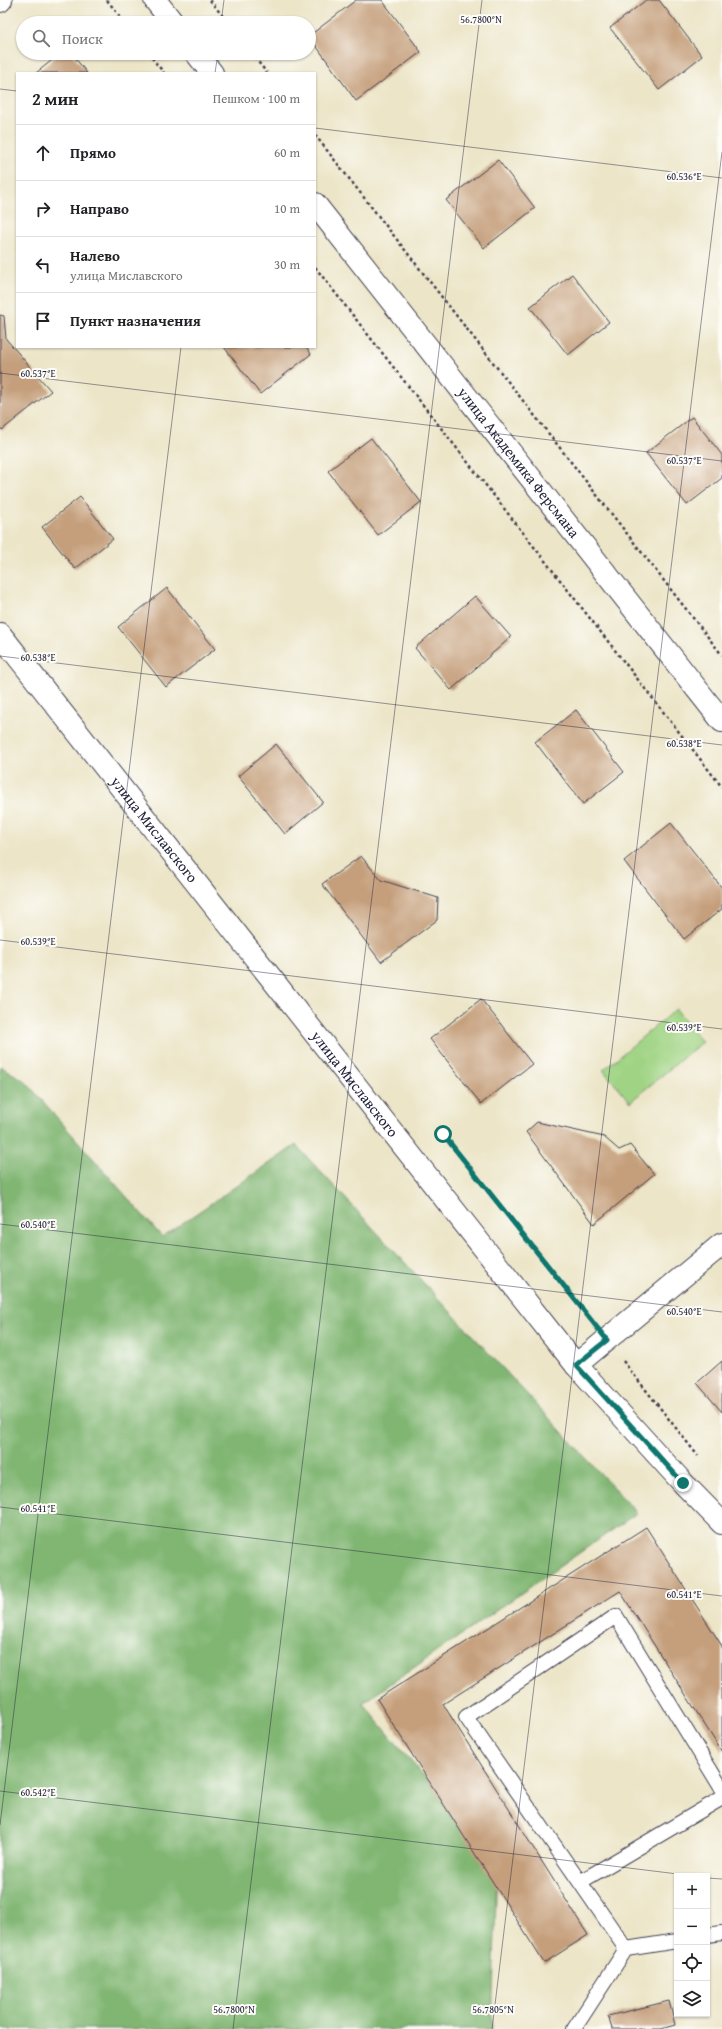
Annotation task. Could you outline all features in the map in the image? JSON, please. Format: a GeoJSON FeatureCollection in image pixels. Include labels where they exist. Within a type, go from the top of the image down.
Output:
{"type":"FeatureCollection","features":[{"type":"Feature","properties":{"kind":"street"},"geometry":{"type":"LineString","coordinates":[[155,0],[168,16]]}},
{"type":"Feature","properties":{"kind":"street"},"geometry":{"type":"LineString","coordinates":[[202,60],[211,72]]}},
{"type":"Feature","properties":{"kind":"street","name":"улица Академика Ферсмана"},"geometry":{"type":"LineString","coordinates":[[316,205],[722,721]]}},
{"type":"Feature","properties":{"kind":"street","name":"улица Миславского"},"geometry":{"type":"LineString","coordinates":[[0,634],[576,1365],[683,1483],[722,1523]]}},
{"type":"Feature","properties":{"kind":"street"},"geometry":{"type":"LineString","coordinates":[[576,1365],[722,1244]]}},
{"type":"Feature","properties":{"kind":"lane"},"geometry":{"type":"LineString","coordinates":[[626,1949],[466,1717],[616,1616],[722,1789]]}},
{"type":"Feature","properties":{"kind":"lane"},"geometry":{"type":"LineString","coordinates":[[580,1882],[722,1798]]}},
{"type":"Feature","properties":{"kind":"lane"},"geometry":{"type":"LineString","coordinates":[[710,1935],[722,1933]]}},
{"type":"Feature","properties":{"kind":"lane"},"geometry":{"type":"LineString","coordinates":[[574,2029],[626,1949],[674,1941]]}},
{"type":"Feature","properties":{"kind":"path"},"geometry":{"type":"LineString","coordinates":[[107,0],[120,16]]}},
{"type":"Feature","properties":{"kind":"path"},"geometry":{"type":"LineString","coordinates":[[210,0],[223,16]]}},
{"type":"Feature","properties":{"kind":"path"},"geometry":{"type":"LineString","coordinates":[[154,60],[163,72]]}},
{"type":"Feature","properties":{"kind":"path"},"geometry":{"type":"LineString","coordinates":[[257,60],[266,72]]}},
{"type":"Feature","properties":{"kind":"path"},"geometry":{"type":"LineString","coordinates":[[316,136],[722,655]]}},
{"type":"Feature","properties":{"kind":"path"},"geometry":{"type":"LineString","coordinates":[[316,267],[722,787]]}},
{"type":"Feature","properties":{"kind":"path"},"geometry":{"type":"LineString","coordinates":[[443,1134],[701,1460]]}},
{"type":"Feature","properties":{"kind":"green space"},"geometry":{"type":"Polygon","coordinates":[[[676,1009],[702,1042],[630,1102],[603,1070],[676,1009]]]}},
{"type":"Feature","properties":{"kind":"green space"},"geometry":{"type":"Polygon","coordinates":[[[0,1066],[25,1081],[162,1237],[296,1145],[637,1513],[363,1703],[497,1865],[492,2029],[0,2029],[0,1066]]]}},
{"type":"Feature","properties":{"kind":"building"},"geometry":{"type":"Polygon","coordinates":[[[356,0],[382,0],[421,52],[356,101],[316,46],[316,31],[356,0]]]}},
{"type":"Feature","properties":{"kind":"building"},"geometry":{"type":"Polygon","coordinates":[[[646,0],[659,0],[702,56],[659,90],[610,28],[646,0]]]}},
{"type":"Feature","properties":{"kind":"building"},"geometry":{"type":"Polygon","coordinates":[[[52,60],[77,60],[86,72],[37,72],[52,60]]]}},
{"type":"Feature","properties":{"kind":"building"},"geometry":{"type":"Polygon","coordinates":[[[498,160],[535,208],[484,248],[446,200],[498,160]]]}},
{"type":"Feature","properties":{"kind":"building"},"geometry":{"type":"Polygon","coordinates":[[[572,274],[609,322],[568,355],[530,307],[572,274]]]}},
{"type":"Feature","properties":{"kind":"building"},"geometry":{"type":"Polygon","coordinates":[[[0,315],[4,316],[6,339],[51,391],[2,430],[0,427],[0,315]]]}},
{"type":"Feature","properties":{"kind":"building"},"geometry":{"type":"Polygon","coordinates":[[[225,348],[307,348],[311,354],[260,394],[225,348]]]}},
{"type":"Feature","properties":{"kind":"building"},"geometry":{"type":"Polygon","coordinates":[[[692,417],[722,455],[722,478],[687,505],[646,453],[692,417]]]}},
{"type":"Feature","properties":{"kind":"building"},"geometry":{"type":"Polygon","coordinates":[[[371,438],[421,502],[378,535],[328,471],[371,438]]]}},
{"type":"Feature","properties":{"kind":"building"},"geometry":{"type":"Polygon","coordinates":[[[80,497],[113,539],[75,569],[42,527],[80,497]]]}},
{"type":"Feature","properties":{"kind":"building"},"geometry":{"type":"Polygon","coordinates":[[[167,588],[215,649],[166,687],[118,627],[167,588]]]}},
{"type":"Feature","properties":{"kind":"building"},"geometry":{"type":"Polygon","coordinates":[[[475,596],[511,637],[451,690],[415,648],[475,596]]]}},
{"type":"Feature","properties":{"kind":"building"},"geometry":{"type":"Polygon","coordinates":[[[576,710],[624,772],[583,804],[535,742],[576,710]]]}},
{"type":"Feature","properties":{"kind":"building"},"geometry":{"type":"Polygon","coordinates":[[[276,744],[323,802],[285,834],[238,776],[276,744]]]}},
{"type":"Feature","properties":{"kind":"building"},"geometry":{"type":"Polygon","coordinates":[[[671,823],[722,888],[722,909],[684,939],[624,861],[671,823]]]}},
{"type":"Feature","properties":{"kind":"building"},"geometry":{"type":"Polygon","coordinates":[[[361,856],[381,880],[438,898],[437,920],[381,962],[322,884],[361,856]]]}},
{"type":"Feature","properties":{"kind":"building"},"geometry":{"type":"Polygon","coordinates":[[[481,999],[532,1064],[481,1104],[430,1039],[481,999]]]}},
{"type":"Feature","properties":{"kind":"building"},"geometry":{"type":"Polygon","coordinates":[[[537,1122],[604,1137],[619,1150],[630,1145],[654,1174],[594,1224],[526,1132],[537,1122]]]}},
{"type":"Feature","properties":{"kind":"building"},"geometry":{"type":"Polygon","coordinates":[[[722,1361],[722,1412],[697,1383],[722,1361]]]}},
{"type":"Feature","properties":{"kind":"building"},"geometry":{"type":"Polygon","coordinates":[[[646,1527],[722,1646],[722,1752],[620,1591],[443,1704],[588,1935],[544,1963],[377,1699],[646,1527]]]}},
{"type":"Feature","properties":{"kind":"building"},"geometry":{"type":"Polygon","coordinates":[[[669,2001],[675,2025],[661,2029],[612,2029],[608,2016],[669,2001]]]}},
{"type":"Feature","properties":{"kind":"route"},"geometry":{"type":"LineString","coordinates":[[443,1134],[607,1340],[576,1365],[683,1483]]}}]}
